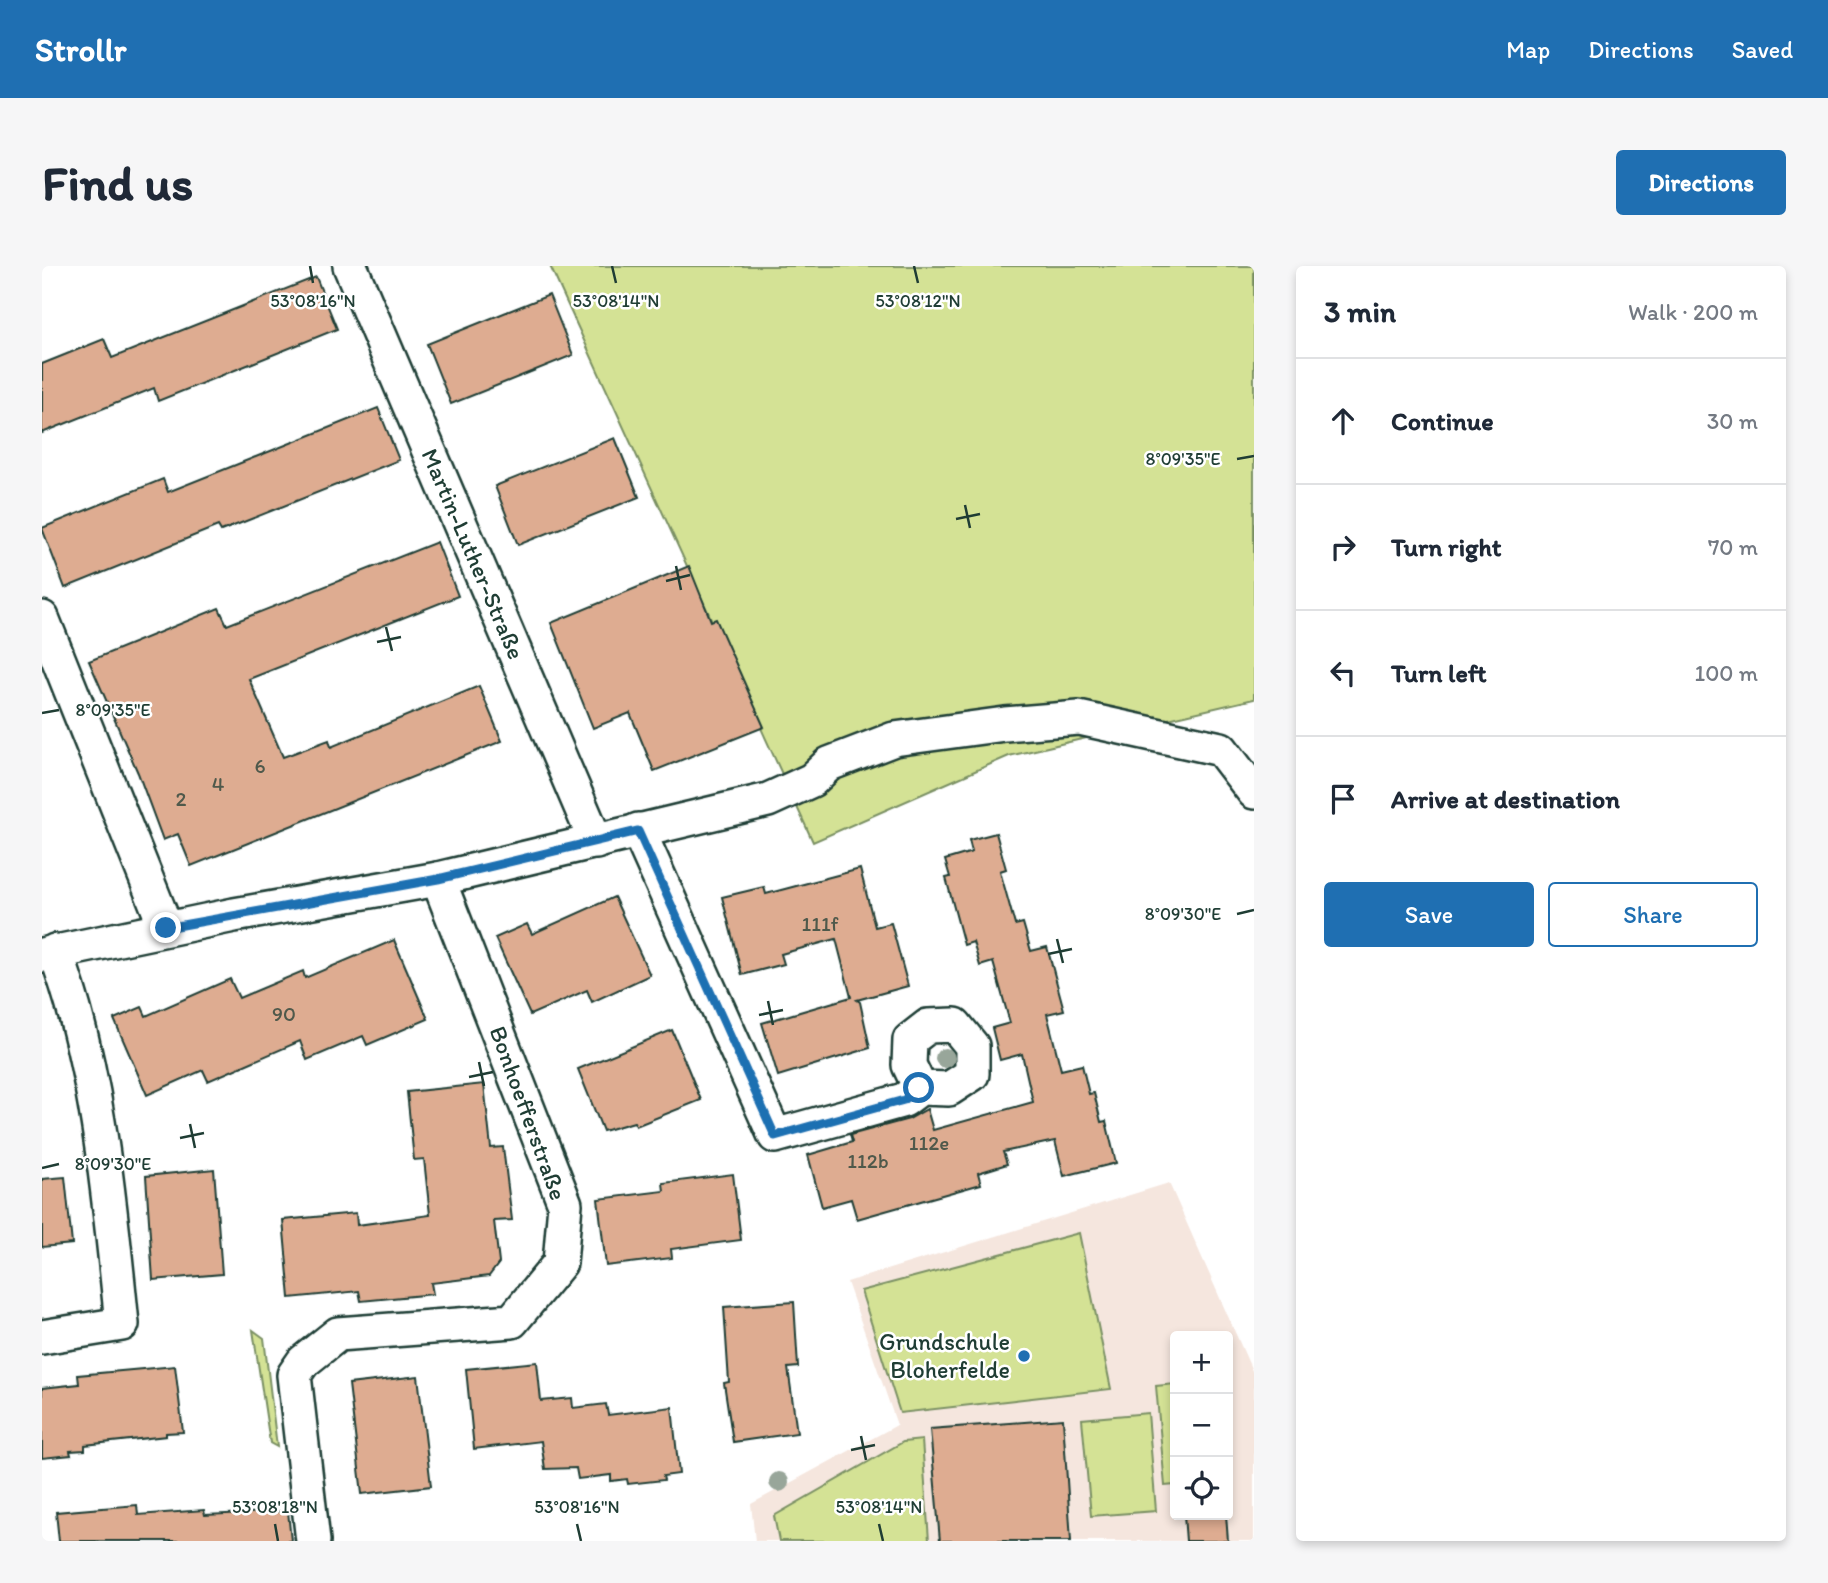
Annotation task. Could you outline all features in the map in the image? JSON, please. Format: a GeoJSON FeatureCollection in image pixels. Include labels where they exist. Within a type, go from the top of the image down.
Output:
{"type":"FeatureCollection","features":[{"type":"Feature","properties":{"kind":"street","name":"Martin-Luther-Straße"},"geometry":{"type":"LineString","coordinates":[[350,266],[596,842]]}},
{"type":"Feature","properties":{"kind":"street"},"geometry":{"type":"LineString","coordinates":[[42,618],[166,928]]}},
{"type":"Feature","properties":{"kind":"street"},"geometry":{"type":"LineString","coordinates":[[42,1337],[122,1324],[102,1150],[71,992],[49,953],[166,928],[438,879],[596,842],[768,800],[812,780],[829,764],[894,739],[1005,724],[1079,718],[1221,749],[1254,792]]}},
{"type":"Feature","properties":{"kind":"street"},"geometry":{"type":"LineString","coordinates":[[638,831],[775,1136],[904,1100],[919,1088]]}},
{"type":"Feature","properties":{"kind":"street","name":"Bonhoefferstraße"},"geometry":{"type":"LineString","coordinates":[[313,1541],[294,1376],[298,1368],[338,1334],[512,1321],[560,1263],[565,1204],[438,879]]}},
{"type":"Feature","properties":{"kind":"shaded area","name":"Grundschule Bloherfelde"},"geometry":{"type":"Polygon","coordinates":[[[1169,1183],[1254,1375],[1254,1541],[755,1541],[751,1504],[897,1425],[847,1282],[1169,1183]]]}},
{"type":"Feature","properties":{"kind":"green space"},"geometry":{"type":"Polygon","coordinates":[[[550,266],[1254,266],[1254,699],[1009,756],[813,842],[550,266]]]}},
{"type":"Feature","properties":{"kind":"green space"},"geometry":{"type":"Polygon","coordinates":[[[1079,1233],[1111,1389],[900,1413],[861,1291],[1079,1233]]]}},
{"type":"Feature","properties":{"kind":"green space"},"geometry":{"type":"Polygon","coordinates":[[[253,1330],[264,1338],[277,1447],[270,1443],[253,1330]]]}},
{"type":"Feature","properties":{"kind":"green space"},"geometry":{"type":"Polygon","coordinates":[[[1170,1385],[1170,1486],[1165,1486],[1156,1386],[1170,1385]]]}},
{"type":"Feature","properties":{"kind":"green space"},"geometry":{"type":"Polygon","coordinates":[[[1148,1413],[1156,1511],[1091,1516],[1082,1419],[1148,1413]]]}},
{"type":"Feature","properties":{"kind":"green space"},"geometry":{"type":"Polygon","coordinates":[[[922,1440],[929,1541],[779,1541],[774,1516],[903,1442],[922,1440]]]}},
{"type":"Feature","properties":{"kind":"building"},"geometry":{"type":"Polygon","coordinates":[[[316,277],[337,329],[158,401],[154,388],[42,433],[42,364],[104,339],[112,358],[316,277]]]}},
{"type":"Feature","properties":{"kind":"building"},"geometry":{"type":"Polygon","coordinates":[[[549,295],[573,355],[451,404],[427,344],[549,295]]]}},
{"type":"Feature","properties":{"kind":"building"},"geometry":{"type":"Polygon","coordinates":[[[378,408],[399,460],[221,531],[218,526],[65,588],[42,528],[163,479],[168,492],[378,408]]]}},
{"type":"Feature","properties":{"kind":"building"},"geometry":{"type":"Polygon","coordinates":[[[615,438],[639,497],[518,545],[495,486],[615,438]]]}},
{"type":"Feature","properties":{"kind":"building"},"geometry":{"type":"Polygon","coordinates":[[[437,542],[458,596],[249,679],[283,757],[329,740],[331,747],[479,686],[502,741],[191,866],[178,834],[163,840],[138,773],[89,661],[219,608],[227,625],[437,542]]]}},
{"type":"Feature","properties":{"kind":"building"},"geometry":{"type":"Polygon","coordinates":[[[689,566],[711,621],[716,619],[764,727],[654,771],[630,713],[593,728],[551,623],[689,566]]]}},
{"type":"Feature","properties":{"kind":"building"},"geometry":{"type":"Polygon","coordinates":[[[996,833],[1006,869],[1000,871],[1015,925],[1023,923],[1031,951],[1047,947],[1064,1010],[1047,1014],[1061,1070],[1082,1065],[1089,1094],[1094,1093],[1101,1122],[1106,1121],[1116,1163],[1064,1176],[1055,1141],[1003,1152],[1007,1164],[978,1173],[981,1184],[857,1219],[851,1199],[822,1207],[808,1155],[852,1142],[850,1135],[909,1119],[927,1109],[933,1130],[1033,1102],[1022,1054],[1000,1060],[992,1028],[1010,1023],[993,962],[980,966],[973,942],[964,945],[946,878],[950,877],[945,860],[972,852],[969,840],[996,833]]]}},
{"type":"Feature","properties":{"kind":"building"},"geometry":{"type":"Polygon","coordinates":[[[860,869],[875,927],[891,923],[908,986],[857,1000],[860,1002],[870,1048],[778,1076],[762,1023],[851,997],[836,939],[781,954],[784,964],[742,975],[722,897],[764,887],[766,894],[860,869]]]}},
{"type":"Feature","properties":{"kind":"building"},"geometry":{"type":"Polygon","coordinates":[[[614,897],[650,975],[592,1002],[587,990],[530,1015],[495,938],[527,924],[532,934],[614,897]]]}},
{"type":"Feature","properties":{"kind":"building"},"geometry":{"type":"Polygon","coordinates":[[[394,940],[428,1019],[367,1045],[363,1036],[307,1060],[300,1041],[208,1081],[203,1070],[147,1095],[114,1019],[142,1007],[146,1016],[230,979],[239,998],[303,971],[305,978],[394,940]]]}},
{"type":"Feature","properties":{"kind":"building"},"geometry":{"type":"Polygon","coordinates":[[[672,1030],[701,1100],[636,1126],[634,1122],[603,1131],[578,1069],[672,1030]]]}},
{"type":"Feature","properties":{"kind":"building"},"geometry":{"type":"Polygon","coordinates":[[[484,1084],[491,1148],[503,1147],[512,1220],[494,1221],[499,1263],[489,1276],[431,1283],[433,1294],[361,1301],[359,1291],[290,1298],[283,1220],[356,1213],[357,1225],[430,1215],[424,1159],[414,1160],[407,1092],[484,1084]]]}},
{"type":"Feature","properties":{"kind":"building"},"geometry":{"type":"Polygon","coordinates":[[[214,1169],[222,1274],[153,1280],[146,1176],[214,1169]]]}},
{"type":"Feature","properties":{"kind":"building"},"geometry":{"type":"Polygon","coordinates":[[[733,1174],[741,1240],[671,1249],[672,1258],[606,1266],[598,1199],[664,1191],[663,1183],[733,1174]]]}},
{"type":"Feature","properties":{"kind":"building"},"geometry":{"type":"Polygon","coordinates":[[[65,1177],[72,1244],[42,1247],[42,1179],[65,1177]]]}},
{"type":"Feature","properties":{"kind":"building"},"geometry":{"type":"Polygon","coordinates":[[[794,1302],[798,1367],[788,1368],[797,1433],[733,1442],[724,1383],[729,1382],[724,1307],[794,1302]]]}},
{"type":"Feature","properties":{"kind":"building"},"geometry":{"type":"Polygon","coordinates":[[[537,1362],[541,1401],[572,1398],[573,1408],[606,1404],[608,1415],[672,1407],[679,1474],[663,1476],[664,1480],[628,1484],[627,1479],[611,1481],[611,1475],[578,1479],[576,1468],[545,1469],[541,1441],[474,1449],[466,1369],[537,1362]]]}},
{"type":"Feature","properties":{"kind":"building"},"geometry":{"type":"Polygon","coordinates":[[[175,1366],[183,1432],[85,1445],[85,1450],[70,1451],[71,1455],[42,1458],[42,1388],[79,1384],[78,1375],[175,1366]]]}},
{"type":"Feature","properties":{"kind":"building"},"geometry":{"type":"Polygon","coordinates":[[[418,1376],[431,1486],[362,1494],[349,1384],[418,1376]]]}},
{"type":"Feature","properties":{"kind":"building"},"geometry":{"type":"Polygon","coordinates":[[[1063,1419],[1071,1541],[940,1541],[930,1429],[1063,1419]]]}},
{"type":"Feature","properties":{"kind":"building"},"geometry":{"type":"Polygon","coordinates":[[[137,1505],[138,1515],[204,1510],[205,1515],[288,1511],[291,1541],[59,1541],[56,1512],[137,1505]]]}},
{"type":"Feature","properties":{"kind":"building"},"geometry":{"type":"Polygon","coordinates":[[[1184,1520],[1226,1520],[1228,1541],[1186,1541],[1184,1520]]]}},
{"type":"Feature","properties":{"kind":"place","name":"Grundschule Bloherfelde"},"geometry":{"type":"Point","coordinates":[1024,1356]}},
{"type":"Feature","properties":{"kind":"route"},"geometry":{"type":"LineString","coordinates":[[166,928],[438,879],[638,831],[775,1136],[904,1100],[919,1088]]}}]}
